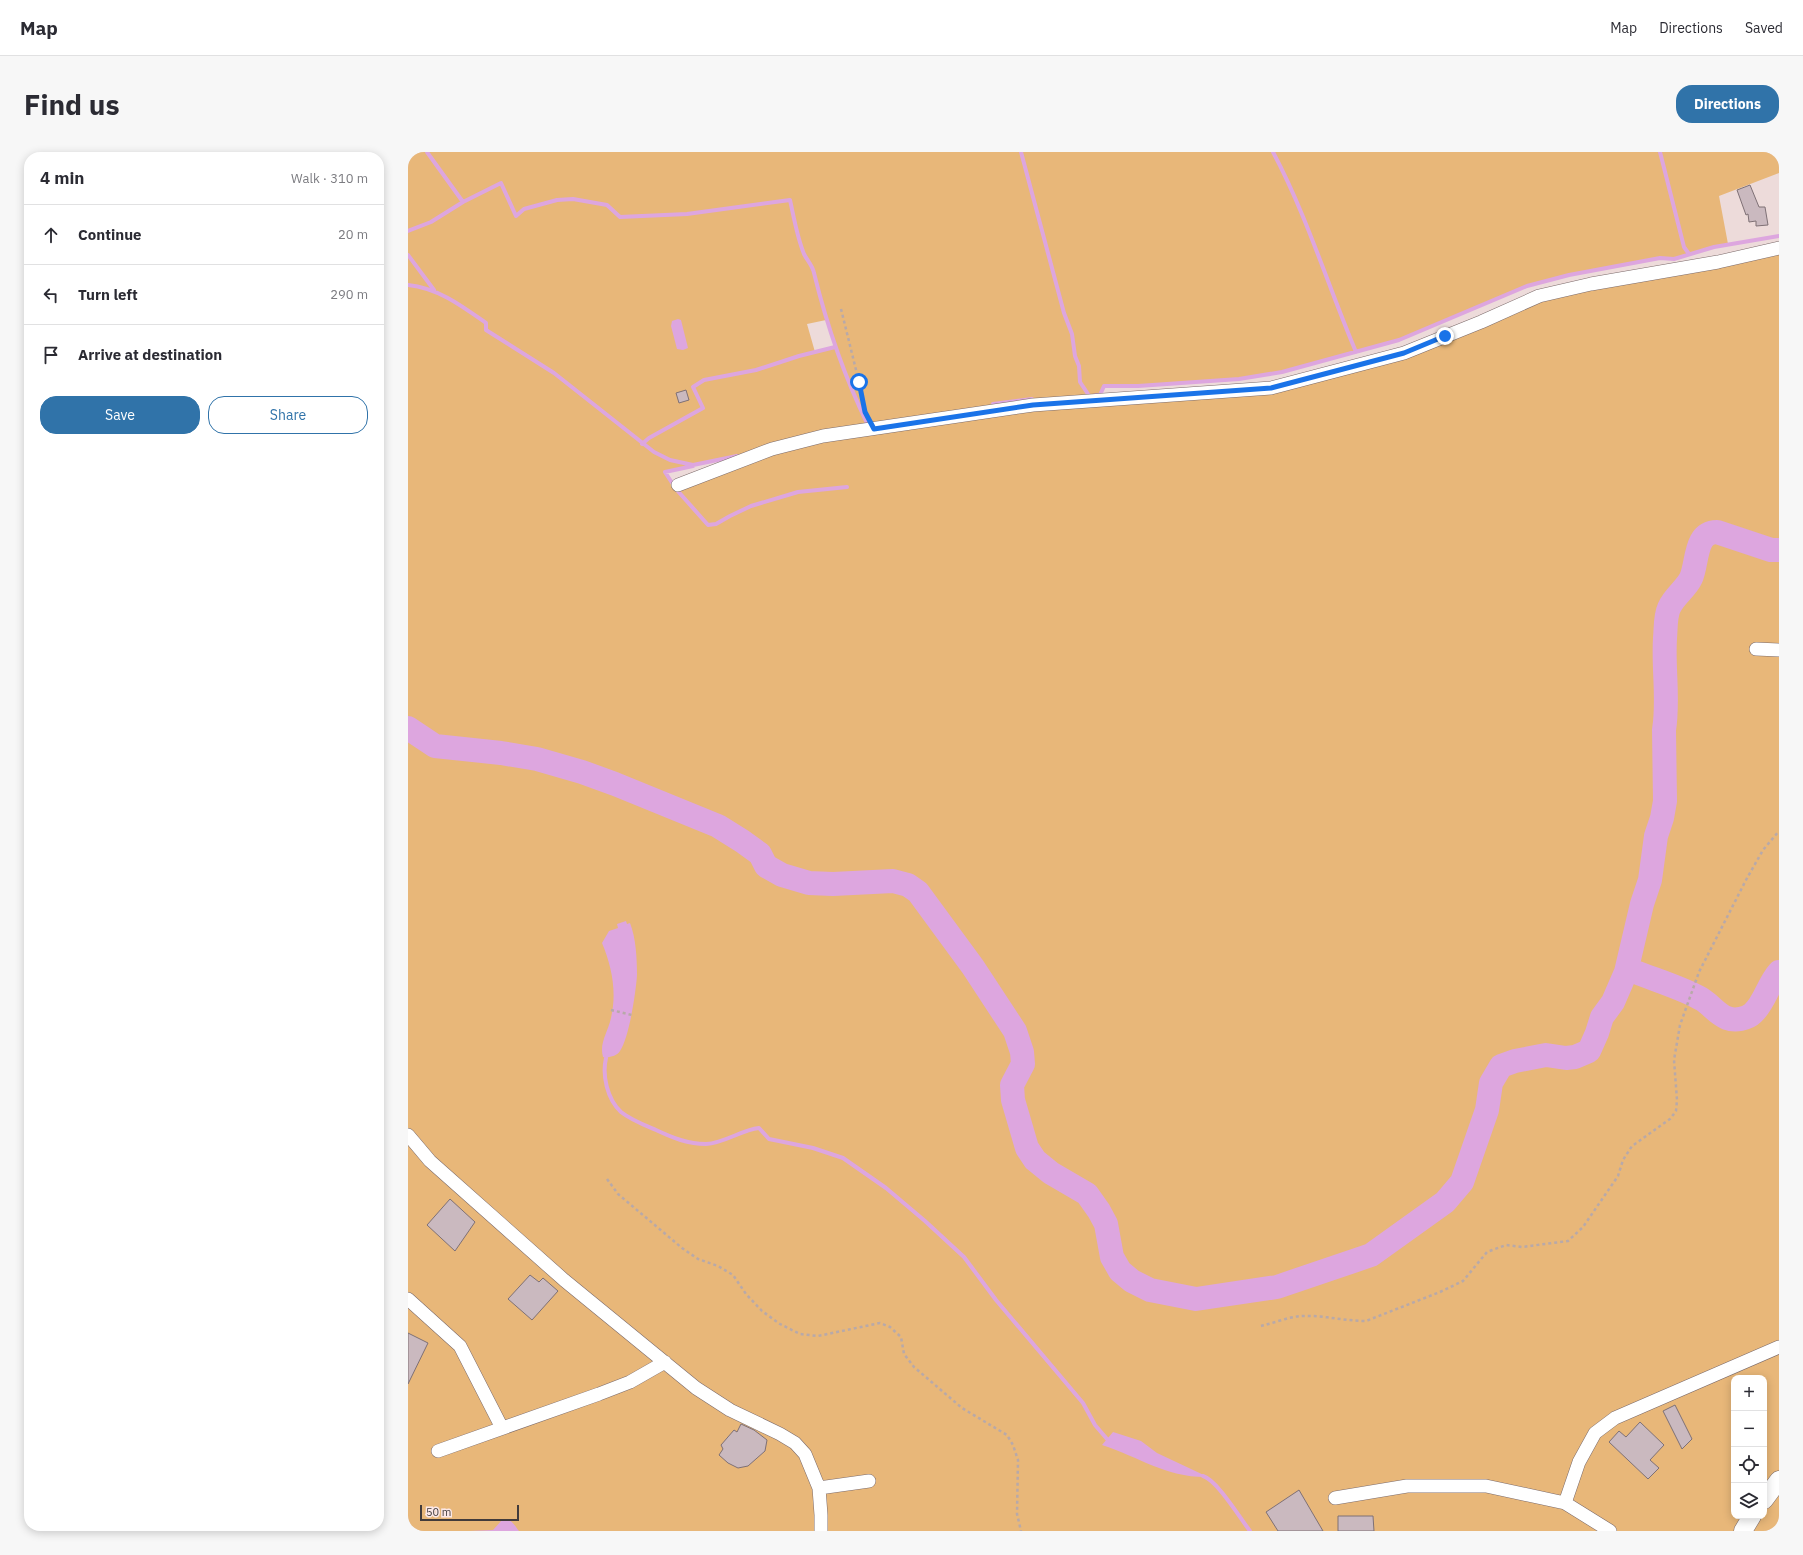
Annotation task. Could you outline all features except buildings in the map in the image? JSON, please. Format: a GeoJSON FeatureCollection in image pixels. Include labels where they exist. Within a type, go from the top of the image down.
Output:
{"type":"FeatureCollection","features":[{"type":"Feature","properties":{"kind":"street"},"geometry":{"type":"LineString","coordinates":[[678,485],[772,449],[823,436],[1033,405],[1271,388],[1404,353],[1546,294],[1591,284],[1711,263],[1779,248]]}},
{"type":"Feature","properties":{"kind":"street"},"geometry":{"type":"LineString","coordinates":[[1756,649],[1779,650]]}},
{"type":"Feature","properties":{"kind":"street"},"geometry":{"type":"LineString","coordinates":[[408,1135],[430,1161],[564,1280],[696,1388],[730,1410],[780,1434],[795,1443],[805,1454],[819,1488],[821,1531]]}},
{"type":"Feature","properties":{"kind":"street"},"geometry":{"type":"LineString","coordinates":[[408,1299],[460,1346],[502,1428]]}},
{"type":"Feature","properties":{"kind":"street"},"geometry":{"type":"LineString","coordinates":[[1565,1503],[1579,1462],[1595,1433],[1614,1418],[1779,1348]]}},
{"type":"Feature","properties":{"kind":"street"},"geometry":{"type":"LineString","coordinates":[[438,1451],[630,1382],[665,1362]]}},
{"type":"Feature","properties":{"kind":"street"},"geometry":{"type":"LineString","coordinates":[[1767,1496],[1779,1480]]}},
{"type":"Feature","properties":{"kind":"street"},"geometry":{"type":"LineString","coordinates":[[819,1488],[869,1481]]}},
{"type":"Feature","properties":{"kind":"street"},"geometry":{"type":"LineString","coordinates":[[1335,1498],[1407,1486],[1486,1486],[1565,1503],[1610,1531]]}},
{"type":"Feature","properties":{"kind":"street"},"geometry":{"type":"LineString","coordinates":[[1743,1531],[1750,1519]]}},
{"type":"Feature","properties":{"kind":"path"},"geometry":{"type":"LineString","coordinates":[[841,309],[865,412],[874,429]]}},
{"type":"Feature","properties":{"kind":"path"},"geometry":{"type":"LineString","coordinates":[[1261,1326],[1300,1316],[1366,1321],[1440,1292],[1463,1281],[1487,1252],[1506,1245],[1522,1247],[1568,1241],[1583,1227],[1618,1176],[1623,1160],[1632,1146],[1670,1119],[1676,1111],[1677,1100],[1674,1060],[1680,1025],[1699,972],[1763,850],[1779,831]]}},
{"type":"Feature","properties":{"kind":"path"},"geometry":{"type":"LineString","coordinates":[[611,1010],[632,1015]]}},
{"type":"Feature","properties":{"kind":"path"},"geometry":{"type":"LineString","coordinates":[[607,1179],[618,1194],[682,1248],[698,1259],[718,1266],[733,1275],[746,1294],[762,1311],[780,1324],[800,1334],[818,1336],[880,1323],[890,1327],[900,1337],[904,1354],[914,1367],[962,1408],[1007,1435],[1013,1445],[1018,1460],[1017,1514],[1021,1531]]}},
{"type":"Feature","properties":{"kind":"shaded area"},"geometry":{"type":"Polygon","coordinates":[[[408,152],[1779,152],[1779,173],[1719,196],[1728,244],[1677,257],[1660,258],[1569,275],[1527,286],[1399,340],[1282,372],[1239,379],[1138,386],[1104,386],[1100,395],[1022,399],[716,460],[665,473],[676,489],[792,446],[1064,406],[1275,390],[1556,295],[1779,252],[1779,1531],[408,1531],[408,152]],[[826,320],[807,324],[815,352],[835,347],[826,320]]]}},
{"type":"Feature","properties":{"kind":"shaded area"},"geometry":{"type":"Polygon","coordinates":[[[678,319],[681,320],[688,348],[683,350],[677,349],[671,326],[672,321],[678,319]]]}},
{"type":"Feature","properties":{"kind":"shaded area"},"geometry":{"type":"Polygon","coordinates":[[[626,921],[627,924],[630,923],[636,949],[637,975],[634,1003],[629,1026],[620,1051],[613,1056],[603,1057],[602,1047],[610,1023],[614,999],[611,970],[602,943],[609,931],[618,928],[617,924],[626,921]]]}},
{"type":"Feature","properties":{"kind":"shaded area"},"geometry":{"type":"Polygon","coordinates":[[[1113,1432],[1141,1441],[1157,1453],[1208,1477],[1179,1474],[1154,1466],[1102,1445],[1113,1432]]]}},
{"type":"Feature","properties":{"kind":"shaded area"},"geometry":{"type":"Polygon","coordinates":[[[503,1519],[511,1521],[519,1531],[470,1531],[493,1530],[503,1519]]]}},
{"type":"Feature","properties":{"kind":"waterway"},"geometry":{"type":"LineString","coordinates":[[427,152],[463,202],[501,183],[516,216],[524,209],[557,200],[573,199],[607,205],[620,217],[687,214],[790,200],[804,254],[813,270],[837,350],[851,388],[868,425],[866,426]]}},
{"type":"Feature","properties":{"kind":"waterway"},"geometry":{"type":"LineString","coordinates":[[1021,152],[1064,313],[1072,334],[1075,356],[1079,366],[1080,382],[1090,397]]}},
{"type":"Feature","properties":{"kind":"waterway"},"geometry":{"type":"LineString","coordinates":[[1273,152],[1307,226],[1356,352]]}},
{"type":"Feature","properties":{"kind":"waterway"},"geometry":{"type":"LineString","coordinates":[[1660,152],[1684,247],[1689,254]]}},
{"type":"Feature","properties":{"kind":"waterway"},"geometry":{"type":"LineString","coordinates":[[408,231],[431,222],[463,202]]}},
{"type":"Feature","properties":{"kind":"waterway"},"geometry":{"type":"LineString","coordinates":[[1096,395],[1100,395],[1104,386],[1138,386],[1239,379],[1282,372],[1399,340],[1527,286],[1569,275],[1660,258],[1674,259],[1714,247],[1779,236]]}},
{"type":"Feature","properties":{"kind":"waterway"},"geometry":{"type":"LineString","coordinates":[[408,255],[434,290]]}},
{"type":"Feature","properties":{"kind":"waterway"},"geometry":{"type":"LineString","coordinates":[[408,285],[440,294],[468,310],[486,323],[486,330],[554,373],[654,452],[670,460],[693,465],[737,456]]}},
{"type":"Feature","properties":{"kind":"waterway"},"geometry":{"type":"LineString","coordinates":[[642,444],[649,438],[703,408],[693,387],[704,380],[756,370],[799,356],[835,347]]}},
{"type":"Feature","properties":{"kind":"waterway"},"geometry":{"type":"LineString","coordinates":[[993,404],[1032,399]]}},
{"type":"Feature","properties":{"kind":"waterway"},"geometry":{"type":"LineString","coordinates":[[693,466],[665,472],[676,489],[708,525],[716,524],[751,506],[798,492],[847,487]]}},
{"type":"Feature","properties":{"kind":"waterway"},"geometry":{"type":"LineString","coordinates":[[408,728],[435,746],[501,753],[537,759],[582,772],[615,784],[718,826],[760,854],[766,866],[782,875],[809,883],[833,884],[893,881],[908,885],[918,892],[973,967],[1015,1031],[1022,1052],[1023,1064],[1012,1085],[1013,1100],[1027,1148],[1035,1160],[1051,1173],[1087,1194],[1106,1224],[1112,1257],[1120,1271],[1132,1281],[1150,1290],[1196,1299],[1277,1287],[1371,1255],[1445,1202],[1462,1182],[1487,1110],[1491,1083],[1501,1066],[1515,1061],[1546,1055],[1566,1058],[1575,1057],[1589,1051],[1602,1017],[1613,1002],[1626,972],[1642,904],[1650,880],[1656,836],[1662,818],[1665,801],[1664,730],[1666,696],[1666,619],[1669,608],[1691,578],[1698,549],[1704,537],[1710,533],[1717,532],[1771,550],[1779,550]]}},
{"type":"Feature","properties":{"kind":"waterway"},"geometry":{"type":"LineString","coordinates":[[1626,972],[1633,971],[1688,992],[1703,1000],[1723,1016],[1734,1019],[1744,1018],[1757,1009],[1779,972]]}},
{"type":"Feature","properties":{"kind":"waterway"},"geometry":{"type":"LineString","coordinates":[[606,1058],[605,1079],[609,1094],[616,1107],[621,1112],[638,1122],[675,1138],[699,1144],[713,1143],[752,1129],[759,1128],[769,1139],[813,1148],[843,1158],[886,1188],[964,1257],[996,1300],[1083,1403],[1095,1425],[1107,1439],[1111,1441]]}},
{"type":"Feature","properties":{"kind":"waterway"},"geometry":{"type":"LineString","coordinates":[[1203,1476],[1215,1484],[1250,1531]]}},
{"type":"Feature","properties":{"kind":"route"},"geometry":{"type":"LineString","coordinates":[[859,382],[865,412],[874,429],[1033,405],[1271,388],[1404,353],[1445,336]]}}]}
